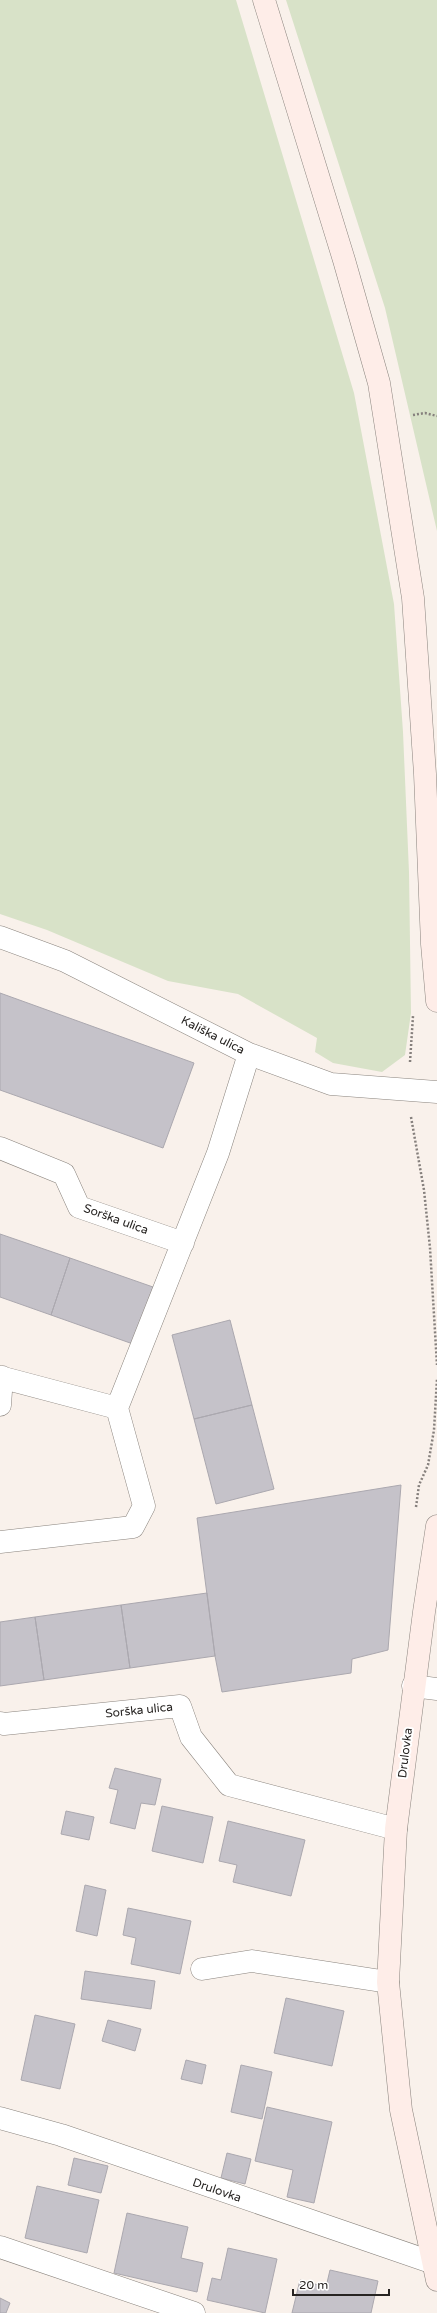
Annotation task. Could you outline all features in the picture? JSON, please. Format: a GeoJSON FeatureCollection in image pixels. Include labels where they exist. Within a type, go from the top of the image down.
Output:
{"type":"FeatureCollection","features":[{"type":"Feature","properties":{"kind":"street"},"geometry":{"type":"LineString","coordinates":[[264,0],[344,260],[379,383],[413,598],[425,774],[432,944],[437,1001]]}},
{"type":"Feature","properties":{"kind":"street","name":"Kališka ulica"},"geometry":{"type":"LineString","coordinates":[[0,937],[65,960],[250,1054],[331,1084],[437,1092]]}},
{"type":"Feature","properties":{"kind":"street"},"geometry":{"type":"LineString","coordinates":[[0,1542],[133,1527],[144,1506],[117,1408],[218,1153],[250,1054]]}},
{"type":"Feature","properties":{"kind":"street","name":"Sorška ulica"},"geometry":{"type":"LineString","coordinates":[[0,1148],[64,1174],[79,1207],[183,1243]]}},
{"type":"Feature","properties":{"kind":"street"},"geometry":{"type":"LineString","coordinates":[[0,1405],[1,1377],[117,1408]]}},
{"type":"Feature","properties":{"kind":"street","name":"Drulovka"},"geometry":{"type":"LineString","coordinates":[[435,2272],[401,2110],[388,1982],[396,1829],[414,1686],[437,1526]]}},
{"type":"Feature","properties":{"kind":"street"},"geometry":{"type":"LineString","coordinates":[[414,1686],[437,1689]]}},
{"type":"Feature","properties":{"kind":"street","name":"Sorška ulica"},"geometry":{"type":"LineString","coordinates":[[0,1723],[4,1724],[180,1706],[191,1737],[229,1785],[396,1829]]}},
{"type":"Feature","properties":{"kind":"street"},"geometry":{"type":"LineString","coordinates":[[202,1969],[252,1961],[388,1982]]}},
{"type":"Feature","properties":{"kind":"street","name":"Drulovka"},"geometry":{"type":"LineString","coordinates":[[0,2118],[61,2135],[435,2272]]}},
{"type":"Feature","properties":{"kind":"street"},"geometry":{"type":"LineString","coordinates":[[0,2248],[194,2313]]}},
{"type":"Feature","properties":{"kind":"path"},"geometry":{"type":"LineString","coordinates":[[410,1059],[413,1015]]}},
{"type":"Feature","properties":{"kind":"path"},"geometry":{"type":"LineString","coordinates":[[411,1121],[424,1190],[430,1248],[437,1365]]}},
{"type":"Feature","properties":{"kind":"path"},"geometry":{"type":"LineString","coordinates":[[428,1465],[434,1430],[437,1378]]}},
{"type":"Feature","properties":{"kind":"green space"},"geometry":{"type":"Polygon","coordinates":[[[0,0],[236,0],[354,393],[394,604],[403,732],[409,872],[411,1013],[405,1055],[382,1072],[333,1063],[315,1052],[317,1038],[238,994],[168,981],[47,930],[0,914],[0,0]]]}},
{"type":"Feature","properties":{"kind":"green space"},"geometry":{"type":"Polygon","coordinates":[[[286,0],[437,0],[437,531],[385,308],[286,0]]]}},
{"type":"Feature","properties":{"kind":"building"},"geometry":{"type":"Polygon","coordinates":[[[0,993],[194,1063],[163,1148],[0,1090],[0,993]]]}},
{"type":"Feature","properties":{"kind":"building"},"geometry":{"type":"Polygon","coordinates":[[[0,1234],[70,1258],[51,1315],[0,1297],[0,1234]]]}},
{"type":"Feature","properties":{"kind":"building"},"geometry":{"type":"Polygon","coordinates":[[[70,1258],[153,1287],[133,1344],[51,1315],[70,1258]]]}},
{"type":"Feature","properties":{"kind":"building"},"geometry":{"type":"Polygon","coordinates":[[[230,1320],[252,1405],[194,1419],[172,1335],[230,1320]]]}},
{"type":"Feature","properties":{"kind":"building"},"geometry":{"type":"Polygon","coordinates":[[[252,1405],[274,1489],[216,1504],[194,1419],[252,1405]]]}},
{"type":"Feature","properties":{"kind":"building"},"geometry":{"type":"Polygon","coordinates":[[[401,1485],[388,1650],[352,1659],[351,1673],[222,1692],[215,1656],[197,1518],[401,1485]]]}},
{"type":"Feature","properties":{"kind":"building"},"geometry":{"type":"Polygon","coordinates":[[[207,1593],[215,1656],[130,1668],[121,1605],[207,1593]]]}},
{"type":"Feature","properties":{"kind":"building"},"geometry":{"type":"Polygon","coordinates":[[[121,1605],[130,1668],[44,1680],[35,1617],[121,1605]]]}},
{"type":"Feature","properties":{"kind":"building"},"geometry":{"type":"Polygon","coordinates":[[[35,1617],[44,1680],[0,1686],[0,1622],[35,1617]]]}},
{"type":"Feature","properties":{"kind":"building"},"geometry":{"type":"Polygon","coordinates":[[[115,1768],[161,1779],[155,1805],[141,1803],[135,1829],[110,1823],[118,1790],[109,1788],[115,1768]]]}},
{"type":"Feature","properties":{"kind":"building"},"geometry":{"type":"Polygon","coordinates":[[[162,1806],[213,1817],[203,1863],[152,1851],[162,1806]]]}},
{"type":"Feature","properties":{"kind":"building"},"geometry":{"type":"Polygon","coordinates":[[[66,1811],[94,1817],[89,1840],[61,1834],[66,1811]]]}},
{"type":"Feature","properties":{"kind":"building"},"geometry":{"type":"Polygon","coordinates":[[[228,1821],[305,1840],[291,1896],[233,1882],[237,1865],[219,1861],[228,1821]]]}},
{"type":"Feature","properties":{"kind":"building"},"geometry":{"type":"Polygon","coordinates":[[[85,1885],[106,1890],[97,1936],[76,1931],[85,1885]]]}},
{"type":"Feature","properties":{"kind":"building"},"geometry":{"type":"Polygon","coordinates":[[[128,1908],[191,1921],[180,1974],[131,1964],[136,1938],[123,1935],[128,1908]]]}},
{"type":"Feature","properties":{"kind":"building"},"geometry":{"type":"Polygon","coordinates":[[[85,1971],[155,1981],[151,2009],[81,1999],[85,1971]]]}},
{"type":"Feature","properties":{"kind":"building"},"geometry":{"type":"Polygon","coordinates":[[[286,1998],[344,2011],[332,2066],[274,2053],[286,1998]]]}},
{"type":"Feature","properties":{"kind":"building"},"geometry":{"type":"Polygon","coordinates":[[[35,2015],[75,2024],[60,2089],[21,2080],[35,2015]]]}},
{"type":"Feature","properties":{"kind":"building"},"geometry":{"type":"Polygon","coordinates":[[[108,2020],[141,2029],[135,2051],[102,2041],[108,2020]]]}},
{"type":"Feature","properties":{"kind":"building"},"geometry":{"type":"Polygon","coordinates":[[[186,2060],[206,2065],[202,2084],[181,2079],[186,2060]]]}},
{"type":"Feature","properties":{"kind":"building"},"geometry":{"type":"Polygon","coordinates":[[[241,2065],[272,2072],[262,2119],[231,2112],[241,2065]]]}},
{"type":"Feature","properties":{"kind":"building"},"geometry":{"type":"Polygon","coordinates":[[[267,2107],[332,2122],[314,2203],[287,2197],[293,2170],[255,2161],[267,2107]]]}},
{"type":"Feature","properties":{"kind":"building"},"geometry":{"type":"Polygon","coordinates":[[[227,2153],[251,2159],[245,2184],[221,2178],[227,2153]]]}},
{"type":"Feature","properties":{"kind":"building"},"geometry":{"type":"Polygon","coordinates":[[[74,2158],[108,2166],[101,2193],[68,2185],[74,2158]]]}},
{"type":"Feature","properties":{"kind":"building"},"geometry":{"type":"Polygon","coordinates":[[[37,2186],[99,2200],[87,2253],[25,2238],[37,2186]]]}},
{"type":"Feature","properties":{"kind":"building"},"geometry":{"type":"Polygon","coordinates":[[[127,2213],[188,2227],[181,2258],[203,2263],[197,2292],[114,2273],[127,2213]]]}},
{"type":"Feature","properties":{"kind":"building"},"geometry":{"type":"Polygon","coordinates":[[[228,2248],[277,2259],[265,2313],[207,2300],[212,2278],[221,2280],[228,2248]]]}},
{"type":"Feature","properties":{"kind":"building"},"geometry":{"type":"Polygon","coordinates":[[[330,2270],[378,2281],[371,2313],[292,2313],[300,2280],[326,2287],[330,2270]]]}},
{"type":"Feature","properties":{"kind":"building"},"geometry":{"type":"Polygon","coordinates":[[[0,2298],[10,2303],[6,2313],[0,2313],[0,2298]]]}}]}
